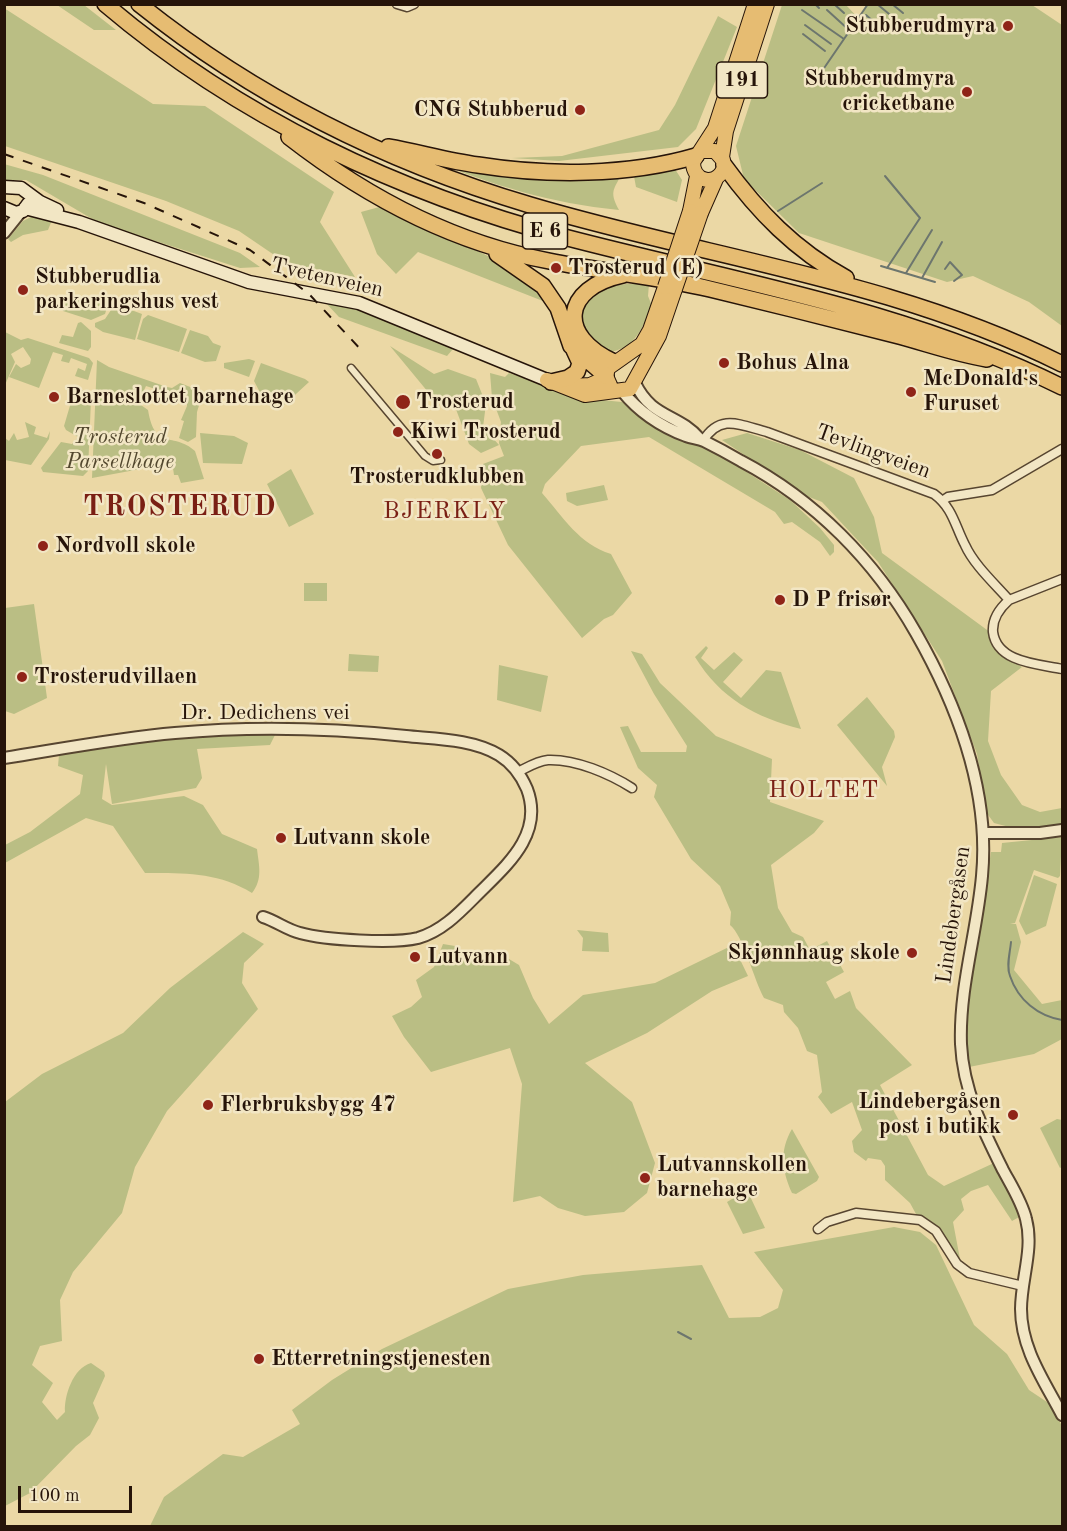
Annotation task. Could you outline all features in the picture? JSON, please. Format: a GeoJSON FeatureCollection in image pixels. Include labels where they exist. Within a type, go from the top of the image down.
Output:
{"type":"FeatureCollection","features":[{"type":"Feature","properties":{"kind":"highway","name":"E 6"},"geometry":{"type":"LineString","coordinates":[[105,4],[178,60],[252,108],[318,159],[374,195],[423,220],[482,245],[533,276],[551,297],[578,348]]}},
{"type":"Feature","properties":{"kind":"highway","name":"E 6"},"geometry":{"type":"LineString","coordinates":[[139,4],[190,43],[257,86],[364,143],[444,177],[530,205],[870,291],[966,321],[1062,364]]}},
{"type":"Feature","properties":{"kind":"highway","name":"191"},"geometry":{"type":"LineString","coordinates":[[697,176],[693,166],[715,128],[755,4]]}},
{"type":"Feature","properties":{"kind":"highway","name":"191"},"geometry":{"type":"LineString","coordinates":[[721,167],[729,119],[767,4]]}},
{"type":"Feature","properties":{"kind":"highway","name":"E 6"},"geometry":{"type":"LineString","coordinates":[[252,108],[375,171],[494,216],[568,238],[883,316],[948,337],[1011,362],[1062,387]]}},
{"type":"Feature","properties":{"kind":"highway"},"geometry":{"type":"LineString","coordinates":[[364,143],[475,165],[558,173],[604,171],[715,151],[721,167],[779,231],[814,259],[870,291]]}},
{"type":"Feature","properties":{"kind":"highway"},"geometry":{"type":"LineString","coordinates":[[697,176],[708,181],[721,167]]}},
{"type":"Feature","properties":{"kind":"highway","name":"Tvetenveien"},"geometry":{"type":"LineString","coordinates":[[553,383],[585,395],[619,391],[636,378],[659,336],[670,288],[695,212],[721,167]]}},
{"type":"Feature","properties":{"kind":"highway","name":"Tvetenveien"},"geometry":{"type":"LineString","coordinates":[[695,212],[697,176]]}},
{"type":"Feature","properties":{"kind":"highway","name":"E 6"},"geometry":{"type":"LineString","coordinates":[[482,245],[547,261],[672,280],[882,332],[963,355],[1011,362]]}},
{"type":"Feature","properties":{"kind":"highway","name":"E 6"},"geometry":{"type":"LineString","coordinates":[[578,348],[574,324],[575,313],[584,294],[600,283],[628,274]]}},
{"type":"Feature","properties":{"kind":"highway","name":"Tvetenveien"},"geometry":{"type":"LineString","coordinates":[[553,383],[590,385],[606,377],[608,368],[636,350],[646,337],[670,288]]}},
{"type":"Feature","properties":{"kind":"highway"},"geometry":{"type":"LineString","coordinates":[[578,348],[632,364],[636,378]]}},
{"type":"Feature","properties":{"kind":"highway"},"geometry":{"type":"LineString","coordinates":[[578,348],[619,391]]}},
{"type":"Feature","properties":{"kind":"highway"},"geometry":{"type":"LineString","coordinates":[[553,383],[575,374],[579,368],[578,348]]}},
{"type":"Feature","properties":{"kind":"main road","name":"Tvetenveien"},"geometry":{"type":"LineString","coordinates":[[6,189],[17,186],[27,194],[79,222],[235,278],[335,297],[371,307],[553,383]]}},
{"type":"Feature","properties":{"kind":"main road"},"geometry":{"type":"LineString","coordinates":[[22,211],[28,201],[27,194]]}},
{"type":"Feature","properties":{"kind":"main road","name":"Tvetenveien"},"geometry":{"type":"LineString","coordinates":[[5,209],[12,213],[22,211],[79,222]]}},
{"type":"Feature","properties":{"kind":"street"},"geometry":{"type":"LineString","coordinates":[[397,4],[407,7],[414,4]]}},
{"type":"Feature","properties":{"kind":"street"},"geometry":{"type":"LineString","coordinates":[[4,233],[22,211]]}},
{"type":"Feature","properties":{"kind":"street"},"geometry":{"type":"LineString","coordinates":[[351,368],[426,456],[433,461],[441,460]]}},
{"type":"Feature","properties":{"kind":"street","name":"Lindebergåsen"},"geometry":{"type":"LineString","coordinates":[[636,378],[646,403],[692,430],[701,440]]}},
{"type":"Feature","properties":{"kind":"street","name":"Lindebergåsen"},"geometry":{"type":"LineString","coordinates":[[619,391],[652,419],[689,437],[701,440],[751,466],[794,494],[857,551],[884,584],[917,635],[949,702],[975,778],[984,833],[982,877],[961,1007],[961,1050],[974,1110],[1027,1220],[1028,1250],[1021,1311],[1024,1338],[1062,1415]]}},
{"type":"Feature","properties":{"kind":"street","name":"Tevlingveien"},"geometry":{"type":"LineString","coordinates":[[701,440],[711,428],[717,425],[740,425],[767,432],[925,490],[942,501],[948,497],[992,490],[1062,449]]}},
{"type":"Feature","properties":{"kind":"street"},"geometry":{"type":"LineString","coordinates":[[942,501],[953,514],[965,546],[1009,600]]}},
{"type":"Feature","properties":{"kind":"street"},"geometry":{"type":"LineString","coordinates":[[1062,579],[1009,600],[1002,607],[993,625],[993,635],[1001,650],[1009,657],[1062,669]]}},
{"type":"Feature","properties":{"kind":"street","name":"Dr. Dedichens vei"},"geometry":{"type":"LineString","coordinates":[[4,758],[174,733],[304,729],[389,734],[470,744],[500,755],[518,772]]}},
{"type":"Feature","properties":{"kind":"street"},"geometry":{"type":"LineString","coordinates":[[263,917],[300,933],[320,936],[401,941],[436,930],[455,916],[503,870],[522,847],[530,828],[531,808],[529,795],[518,772],[540,762],[553,760],[605,772],[632,788]]}},
{"type":"Feature","properties":{"kind":"street"},"geometry":{"type":"LineString","coordinates":[[984,833],[1040,833],[1062,830]]}},
{"type":"Feature","properties":{"kind":"street"},"geometry":{"type":"LineString","coordinates":[[819,1229],[827,1222],[856,1213],[920,1220],[936,1231],[957,1264],[969,1273],[1023,1286]]}},
{"type":"Feature","properties":{"kind":"green space"},"geometry":{"type":"Polygon","coordinates":[[[57,5],[84,5],[116,30],[94,30],[57,5]]]}},
{"type":"Feature","properties":{"kind":"green space"},"geometry":{"type":"Polygon","coordinates":[[[782,5],[846,5],[860,20],[866,5],[1032,5],[1062,25],[1062,326],[1029,302],[973,276],[947,282],[799,233],[744,179],[736,146],[782,5]]]}},
{"type":"Feature","properties":{"kind":"green space"},"geometry":{"type":"Polygon","coordinates":[[[4,8],[153,104],[205,106],[334,192],[320,222],[355,277],[286,263],[239,231],[166,201],[5,146],[4,8]]]}},
{"type":"Feature","properties":{"kind":"green space"},"geometry":{"type":"Polygon","coordinates":[[[718,16],[737,27],[696,129],[678,147],[559,161],[512,158],[562,156],[659,130],[675,105],[718,16]]]}},
{"type":"Feature","properties":{"kind":"green space"},"geometry":{"type":"Polygon","coordinates":[[[431,160],[623,171],[613,194],[619,210],[570,203],[523,192],[431,160]]]}},
{"type":"Feature","properties":{"kind":"green space"},"geometry":{"type":"Polygon","coordinates":[[[4,164],[43,175],[240,253],[260,267],[240,268],[99,223],[26,180],[5,180],[4,164]]]}},
{"type":"Feature","properties":{"kind":"green space"},"geometry":{"type":"Polygon","coordinates":[[[673,166],[682,180],[677,202],[636,187],[633,171],[673,166]]]}},
{"type":"Feature","properties":{"kind":"green space"},"geometry":{"type":"Polygon","coordinates":[[[383,206],[511,267],[546,298],[548,303],[418,252],[396,274],[377,254],[361,212],[383,206]]]}},
{"type":"Feature","properties":{"kind":"green space"},"geometry":{"type":"Polygon","coordinates":[[[31,217],[52,220],[48,230],[23,235],[11,242],[8,239],[23,221],[31,217]]]}},
{"type":"Feature","properties":{"kind":"green space"},"geometry":{"type":"Polygon","coordinates":[[[626,284],[649,284],[648,296],[652,306],[636,337],[630,343],[616,351],[606,352],[584,333],[580,313],[589,300],[599,292],[626,284]]]}},
{"type":"Feature","properties":{"kind":"green space"},"geometry":{"type":"Polygon","coordinates":[[[101,299],[109,301],[105,314],[91,320],[63,311],[60,303],[62,300],[101,299]]]}},
{"type":"Feature","properties":{"kind":"green space"},"geometry":{"type":"Polygon","coordinates":[[[324,301],[372,313],[453,349],[447,356],[339,317],[324,301]]]}},
{"type":"Feature","properties":{"kind":"green space"},"geometry":{"type":"Polygon","coordinates":[[[115,304],[142,314],[135,340],[103,332],[95,327],[95,323],[105,319],[115,304]]]}},
{"type":"Feature","properties":{"kind":"green space"},"geometry":{"type":"Polygon","coordinates":[[[148,315],[187,329],[179,352],[137,339],[143,319],[148,315]]]}},
{"type":"Feature","properties":{"kind":"green space"},"geometry":{"type":"Polygon","coordinates":[[[81,322],[91,331],[91,347],[88,351],[59,343],[62,335],[73,337],[78,323],[81,322]]]}},
{"type":"Feature","properties":{"kind":"green space"},"geometry":{"type":"Polygon","coordinates":[[[190,330],[208,336],[213,343],[221,346],[216,361],[205,362],[181,353],[190,330]]]}},
{"type":"Feature","properties":{"kind":"green space"},"geometry":{"type":"Polygon","coordinates":[[[5,332],[21,340],[28,338],[89,358],[93,363],[88,380],[75,376],[78,368],[85,371],[87,364],[71,358],[69,363],[61,361],[63,355],[53,352],[39,388],[9,377],[16,364],[21,368],[30,364],[31,359],[23,347],[11,354],[15,362],[5,385],[5,332]]]}},
{"type":"Feature","properties":{"kind":"green space"},"geometry":{"type":"Polygon","coordinates":[[[390,346],[434,374],[448,369],[476,379],[486,404],[483,427],[499,445],[481,453],[469,444],[454,404],[428,392],[390,346]]]}},
{"type":"Feature","properties":{"kind":"green space"},"geometry":{"type":"Polygon","coordinates":[[[249,359],[255,361],[249,377],[224,368],[224,363],[249,359]]]}},
{"type":"Feature","properties":{"kind":"green space","name":"Trosterud Parsellhage"},"geometry":{"type":"Polygon","coordinates":[[[97,360],[109,367],[167,387],[172,388],[180,383],[203,392],[197,412],[196,437],[188,442],[179,438],[187,399],[146,386],[138,403],[148,410],[151,423],[160,436],[187,445],[195,451],[204,479],[181,483],[178,475],[174,475],[173,468],[162,465],[92,478],[97,360]]]}},
{"type":"Feature","properties":{"kind":"green space"},"geometry":{"type":"Polygon","coordinates":[[[261,363],[309,382],[284,405],[264,400],[254,381],[261,363]]]}},
{"type":"Feature","properties":{"kind":"green space"},"geometry":{"type":"Polygon","coordinates":[[[490,373],[505,377],[509,373],[581,398],[622,402],[654,427],[708,447],[790,500],[820,528],[834,545],[834,552],[830,556],[820,542],[792,522],[784,524],[775,512],[649,437],[581,446],[545,484],[542,493],[581,537],[600,550],[611,554],[632,593],[613,615],[604,619],[582,638],[508,545],[481,488],[483,464],[504,456],[499,443],[501,422],[492,398],[490,373]]]}},
{"type":"Feature","properties":{"kind":"green space"},"geometry":{"type":"Polygon","coordinates":[[[78,389],[89,392],[91,399],[88,471],[83,476],[43,472],[41,468],[61,442],[72,444],[78,437],[66,430],[64,426],[74,392],[78,389]]]}},
{"type":"Feature","properties":{"kind":"green space"},"geometry":{"type":"Polygon","coordinates":[[[25,422],[36,427],[34,434],[47,438],[50,431],[49,439],[31,465],[5,460],[5,438],[9,441],[14,433],[17,440],[29,437],[25,422]]]}},
{"type":"Feature","properties":{"kind":"green space"},"geometry":{"type":"Polygon","coordinates":[[[200,433],[234,436],[248,443],[242,464],[203,463],[200,433]]]}},
{"type":"Feature","properties":{"kind":"green space"},"geometry":{"type":"Polygon","coordinates":[[[747,433],[800,450],[854,478],[874,517],[882,553],[998,638],[1010,660],[1022,667],[991,691],[988,741],[1001,775],[1022,805],[1040,812],[1062,808],[1062,825],[1017,829],[994,823],[986,812],[977,754],[942,661],[878,562],[822,502],[804,495],[722,440],[747,433]]]}},
{"type":"Feature","properties":{"kind":"green space"},"geometry":{"type":"Polygon","coordinates":[[[291,469],[314,514],[289,527],[267,484],[291,469]]]}},
{"type":"Feature","properties":{"kind":"green space"},"geometry":{"type":"Polygon","coordinates":[[[604,485],[608,500],[577,506],[567,501],[566,493],[604,485]]]}},
{"type":"Feature","properties":{"kind":"green space"},"geometry":{"type":"Polygon","coordinates":[[[304,583],[327,583],[327,601],[304,601],[304,583]]]}},
{"type":"Feature","properties":{"kind":"green space"},"geometry":{"type":"Polygon","coordinates":[[[34,604],[47,698],[14,714],[5,711],[5,608],[34,604]]]}},
{"type":"Feature","properties":{"kind":"green space"},"geometry":{"type":"Polygon","coordinates":[[[706,646],[708,648],[701,658],[714,670],[734,652],[743,660],[723,682],[741,698],[766,670],[781,672],[801,729],[769,719],[728,695],[705,672],[695,657],[706,646]]]}},
{"type":"Feature","properties":{"kind":"green space"},"geometry":{"type":"Polygon","coordinates":[[[631,651],[642,654],[660,683],[716,736],[772,759],[770,802],[824,821],[814,833],[771,865],[778,908],[792,932],[803,937],[810,950],[827,941],[844,972],[826,982],[835,999],[850,991],[856,1008],[912,1065],[880,1085],[928,1175],[944,1186],[994,1163],[1021,1216],[1012,1221],[988,1185],[971,1191],[961,1199],[964,1210],[953,1222],[960,1259],[940,1229],[916,1214],[910,1203],[885,1180],[885,1166],[881,1160],[868,1158],[866,1161],[854,1152],[852,1141],[862,1130],[852,1102],[831,1114],[818,1097],[822,1092],[817,1055],[807,1051],[798,1028],[784,1012],[783,1005],[764,998],[744,948],[730,925],[731,912],[720,886],[691,859],[654,797],[657,785],[638,768],[620,727],[628,726],[641,752],[686,752],[687,746],[654,694],[631,651]]]}},
{"type":"Feature","properties":{"kind":"green space"},"geometry":{"type":"Polygon","coordinates":[[[349,654],[379,656],[378,672],[348,671],[349,654]]]}},
{"type":"Feature","properties":{"kind":"green space"},"geometry":{"type":"Polygon","coordinates":[[[499,665],[548,676],[541,712],[497,700],[499,665]]]}},
{"type":"Feature","properties":{"kind":"green space"},"geometry":{"type":"Polygon","coordinates":[[[867,697],[894,731],[895,737],[882,767],[887,786],[837,725],[867,697]]]}},
{"type":"Feature","properties":{"kind":"green space"},"geometry":{"type":"Polygon","coordinates":[[[176,735],[275,735],[270,745],[197,749],[202,778],[196,788],[112,804],[106,764],[102,799],[112,805],[184,796],[203,805],[222,834],[257,849],[259,877],[252,893],[213,877],[145,873],[113,826],[86,818],[5,863],[5,845],[30,832],[80,794],[83,775],[58,766],[59,755],[176,735]]]}},
{"type":"Feature","properties":{"kind":"green space"},"geometry":{"type":"Polygon","coordinates":[[[1062,837],[1060,876],[1058,878],[1034,870],[1015,923],[1010,924],[1016,924],[1021,942],[1014,970],[1042,1004],[1062,1000],[1062,1039],[1034,1054],[969,1067],[965,1020],[991,852],[1001,852],[1002,843],[1062,837]]]}},
{"type":"Feature","properties":{"kind":"green space"},"geometry":{"type":"Polygon","coordinates":[[[1034,875],[1057,884],[1046,926],[1026,935],[1019,921],[1034,875]]]}},
{"type":"Feature","properties":{"kind":"green space"},"geometry":{"type":"Polygon","coordinates":[[[577,930],[608,933],[609,952],[582,951],[583,938],[577,930]]]}},
{"type":"Feature","properties":{"kind":"green space"},"geometry":{"type":"Polygon","coordinates":[[[243,932],[264,944],[244,963],[242,983],[258,1009],[167,1111],[135,1167],[122,1213],[73,1272],[60,1300],[62,1341],[40,1346],[32,1365],[53,1383],[42,1402],[57,1420],[65,1412],[68,1391],[79,1371],[91,1363],[104,1372],[105,1376],[93,1403],[99,1418],[90,1435],[76,1446],[30,1493],[5,1506],[5,1102],[42,1074],[123,1033],[170,988],[243,932]]]}},
{"type":"Feature","properties":{"kind":"green space"},"geometry":{"type":"Polygon","coordinates":[[[443,944],[455,946],[460,962],[483,951],[499,953],[519,965],[533,998],[549,1024],[583,995],[655,983],[733,945],[748,976],[712,991],[647,1033],[585,1063],[632,1102],[655,1163],[647,1193],[624,1212],[585,1216],[558,1208],[540,1196],[513,1202],[522,1084],[510,1048],[431,1072],[404,1037],[392,1016],[411,1007],[422,997],[416,980],[434,967],[443,944]]]}},
{"type":"Feature","properties":{"kind":"green space"},"geometry":{"type":"Polygon","coordinates":[[[1057,1119],[1062,1120],[1062,1167],[1060,1168],[1040,1128],[1057,1119]]]}},
{"type":"Feature","properties":{"kind":"green space"},"geometry":{"type":"Polygon","coordinates":[[[792,1129],[819,1177],[817,1181],[796,1194],[792,1193],[783,1161],[785,1145],[792,1129]]]}},
{"type":"Feature","properties":{"kind":"green space"},"geometry":{"type":"Polygon","coordinates":[[[747,1190],[765,1228],[743,1234],[727,1202],[747,1190]]]}},
{"type":"Feature","properties":{"kind":"green space"},"geometry":{"type":"Polygon","coordinates":[[[894,1227],[920,1232],[936,1245],[974,1325],[1007,1354],[1029,1390],[1050,1404],[1062,1426],[1062,1526],[150,1526],[164,1497],[223,1454],[243,1457],[300,1424],[292,1410],[332,1380],[382,1349],[508,1289],[583,1275],[702,1265],[729,1318],[760,1317],[778,1308],[783,1290],[754,1252],[894,1227]]]}},
{"type":"Feature","properties":{"kind":"waterway"},"geometry":{"type":"LineString","coordinates":[[815,4],[819,8]]}},
{"type":"Feature","properties":{"kind":"waterway"},"geometry":{"type":"LineString","coordinates":[[834,4],[844,13]]}},
{"type":"Feature","properties":{"kind":"waterway"},"geometry":{"type":"LineString","coordinates":[[820,74],[868,4]]}},
{"type":"Feature","properties":{"kind":"waterway"},"geometry":{"type":"LineString","coordinates":[[877,4],[900,23]]}},
{"type":"Feature","properties":{"kind":"waterway"},"geometry":{"type":"LineString","coordinates":[[892,4],[903,13]]}},
{"type":"Feature","properties":{"kind":"waterway"},"geometry":{"type":"LineString","coordinates":[[802,10],[844,39]]}},
{"type":"Feature","properties":{"kind":"waterway"},"geometry":{"type":"LineString","coordinates":[[827,10],[849,30]]}},
{"type":"Feature","properties":{"kind":"waterway"},"geometry":{"type":"LineString","coordinates":[[866,15],[874,22]]}},
{"type":"Feature","properties":{"kind":"waterway"},"geometry":{"type":"LineString","coordinates":[[805,25],[831,44]]}},
{"type":"Feature","properties":{"kind":"waterway"},"geometry":{"type":"LineString","coordinates":[[803,34],[825,51]]}},
{"type":"Feature","properties":{"kind":"waterway"},"geometry":{"type":"LineString","coordinates":[[885,176],[920,218],[887,268]]}},
{"type":"Feature","properties":{"kind":"waterway"},"geometry":{"type":"LineString","coordinates":[[778,211],[822,183]]}},
{"type":"Feature","properties":{"kind":"waterway"},"geometry":{"type":"LineString","coordinates":[[906,273],[932,230]]}},
{"type":"Feature","properties":{"kind":"waterway"},"geometry":{"type":"LineString","coordinates":[[922,278],[942,242]]}},
{"type":"Feature","properties":{"kind":"waterway"},"geometry":{"type":"LineString","coordinates":[[945,269],[950,262],[962,275],[954,281]]}},
{"type":"Feature","properties":{"kind":"waterway"},"geometry":{"type":"LineString","coordinates":[[881,266],[935,282]]}},
{"type":"Feature","properties":{"kind":"waterway"},"geometry":{"type":"LineString","coordinates":[[1011,942],[1009,972],[1018,992],[1037,1011],[1062,1020]]}},
{"type":"Feature","properties":{"kind":"waterway"},"geometry":{"type":"LineString","coordinates":[[678,1332],[691,1339]]}},
{"type":"Feature","properties":{"kind":"railway"},"geometry":{"type":"LineString","coordinates":[[4,154],[144,203],[250,250],[309,294],[364,353]]}},
{"type":"Feature","properties":{"kind":"place","name":"Stubberudmyra"},"geometry":{"type":"Point","coordinates":[1008,26]}},
{"type":"Feature","properties":{"kind":"place","name":"Stubberudmyra cricketbane"},"geometry":{"type":"Point","coordinates":[967,92]}},
{"type":"Feature","properties":{"kind":"place","name":"CNG Stubberud"},"geometry":{"type":"Point","coordinates":[580,110]}},
{"type":"Feature","properties":{"kind":"place","name":"Trosterud (E)"},"geometry":{"type":"Point","coordinates":[556,268]}},
{"type":"Feature","properties":{"kind":"place","name":"Stubberudlia parkeringshus vest"},"geometry":{"type":"Point","coordinates":[23,290]}},
{"type":"Feature","properties":{"kind":"place","name":"Bohus Alna"},"geometry":{"type":"Point","coordinates":[724,363]}},
{"type":"Feature","properties":{"kind":"place","name":"McDonald's Furuset"},"geometry":{"type":"Point","coordinates":[911,392]}},
{"type":"Feature","properties":{"kind":"place","name":"Barneslottet barnehage"},"geometry":{"type":"Point","coordinates":[54,397]}},
{"type":"Feature","properties":{"kind":"place","name":"Trosterud"},"geometry":{"type":"Point","coordinates":[403,402]}},
{"type":"Feature","properties":{"kind":"place","name":"Kiwi Trosterud"},"geometry":{"type":"Point","coordinates":[398,432]}},
{"type":"Feature","properties":{"kind":"place","name":"Trosterudklubben"},"geometry":{"type":"Point","coordinates":[437,454]}},
{"type":"Feature","properties":{"kind":"place","name":"Nordvoll skole"},"geometry":{"type":"Point","coordinates":[43,546]}},
{"type":"Feature","properties":{"kind":"place","name":"D P frisør"},"geometry":{"type":"Point","coordinates":[780,600]}},
{"type":"Feature","properties":{"kind":"place","name":"Trosterudvillaen"},"geometry":{"type":"Point","coordinates":[22,677]}},
{"type":"Feature","properties":{"kind":"place","name":"Lutvann skole"},"geometry":{"type":"Point","coordinates":[281,838]}},
{"type":"Feature","properties":{"kind":"place","name":"Skjønnhaug skole"},"geometry":{"type":"Point","coordinates":[912,953]}},
{"type":"Feature","properties":{"kind":"place","name":"Lutvann"},"geometry":{"type":"Point","coordinates":[415,957]}},
{"type":"Feature","properties":{"kind":"place","name":"Flerbruksbygg 47"},"geometry":{"type":"Point","coordinates":[208,1105]}},
{"type":"Feature","properties":{"kind":"place","name":"Lindebergåsen post i butikk"},"geometry":{"type":"Point","coordinates":[1013,1115]}},
{"type":"Feature","properties":{"kind":"place","name":"Lutvannskollen barnehage"},"geometry":{"type":"Point","coordinates":[645,1178]}},
{"type":"Feature","properties":{"kind":"place","name":"Etterretningstjenesten"},"geometry":{"type":"Point","coordinates":[259,1359]}},
{"type":"Feature","properties":{"kind":"district","name":"TROSTERUD"},"geometry":{"type":"Point","coordinates":[180,508]}},
{"type":"Feature","properties":{"kind":"district","name":"BJERKLY"},"geometry":{"type":"Point","coordinates":[445,512]}},
{"type":"Feature","properties":{"kind":"district","name":"HOLTET"},"geometry":{"type":"Point","coordinates":[824,791]}}]}
